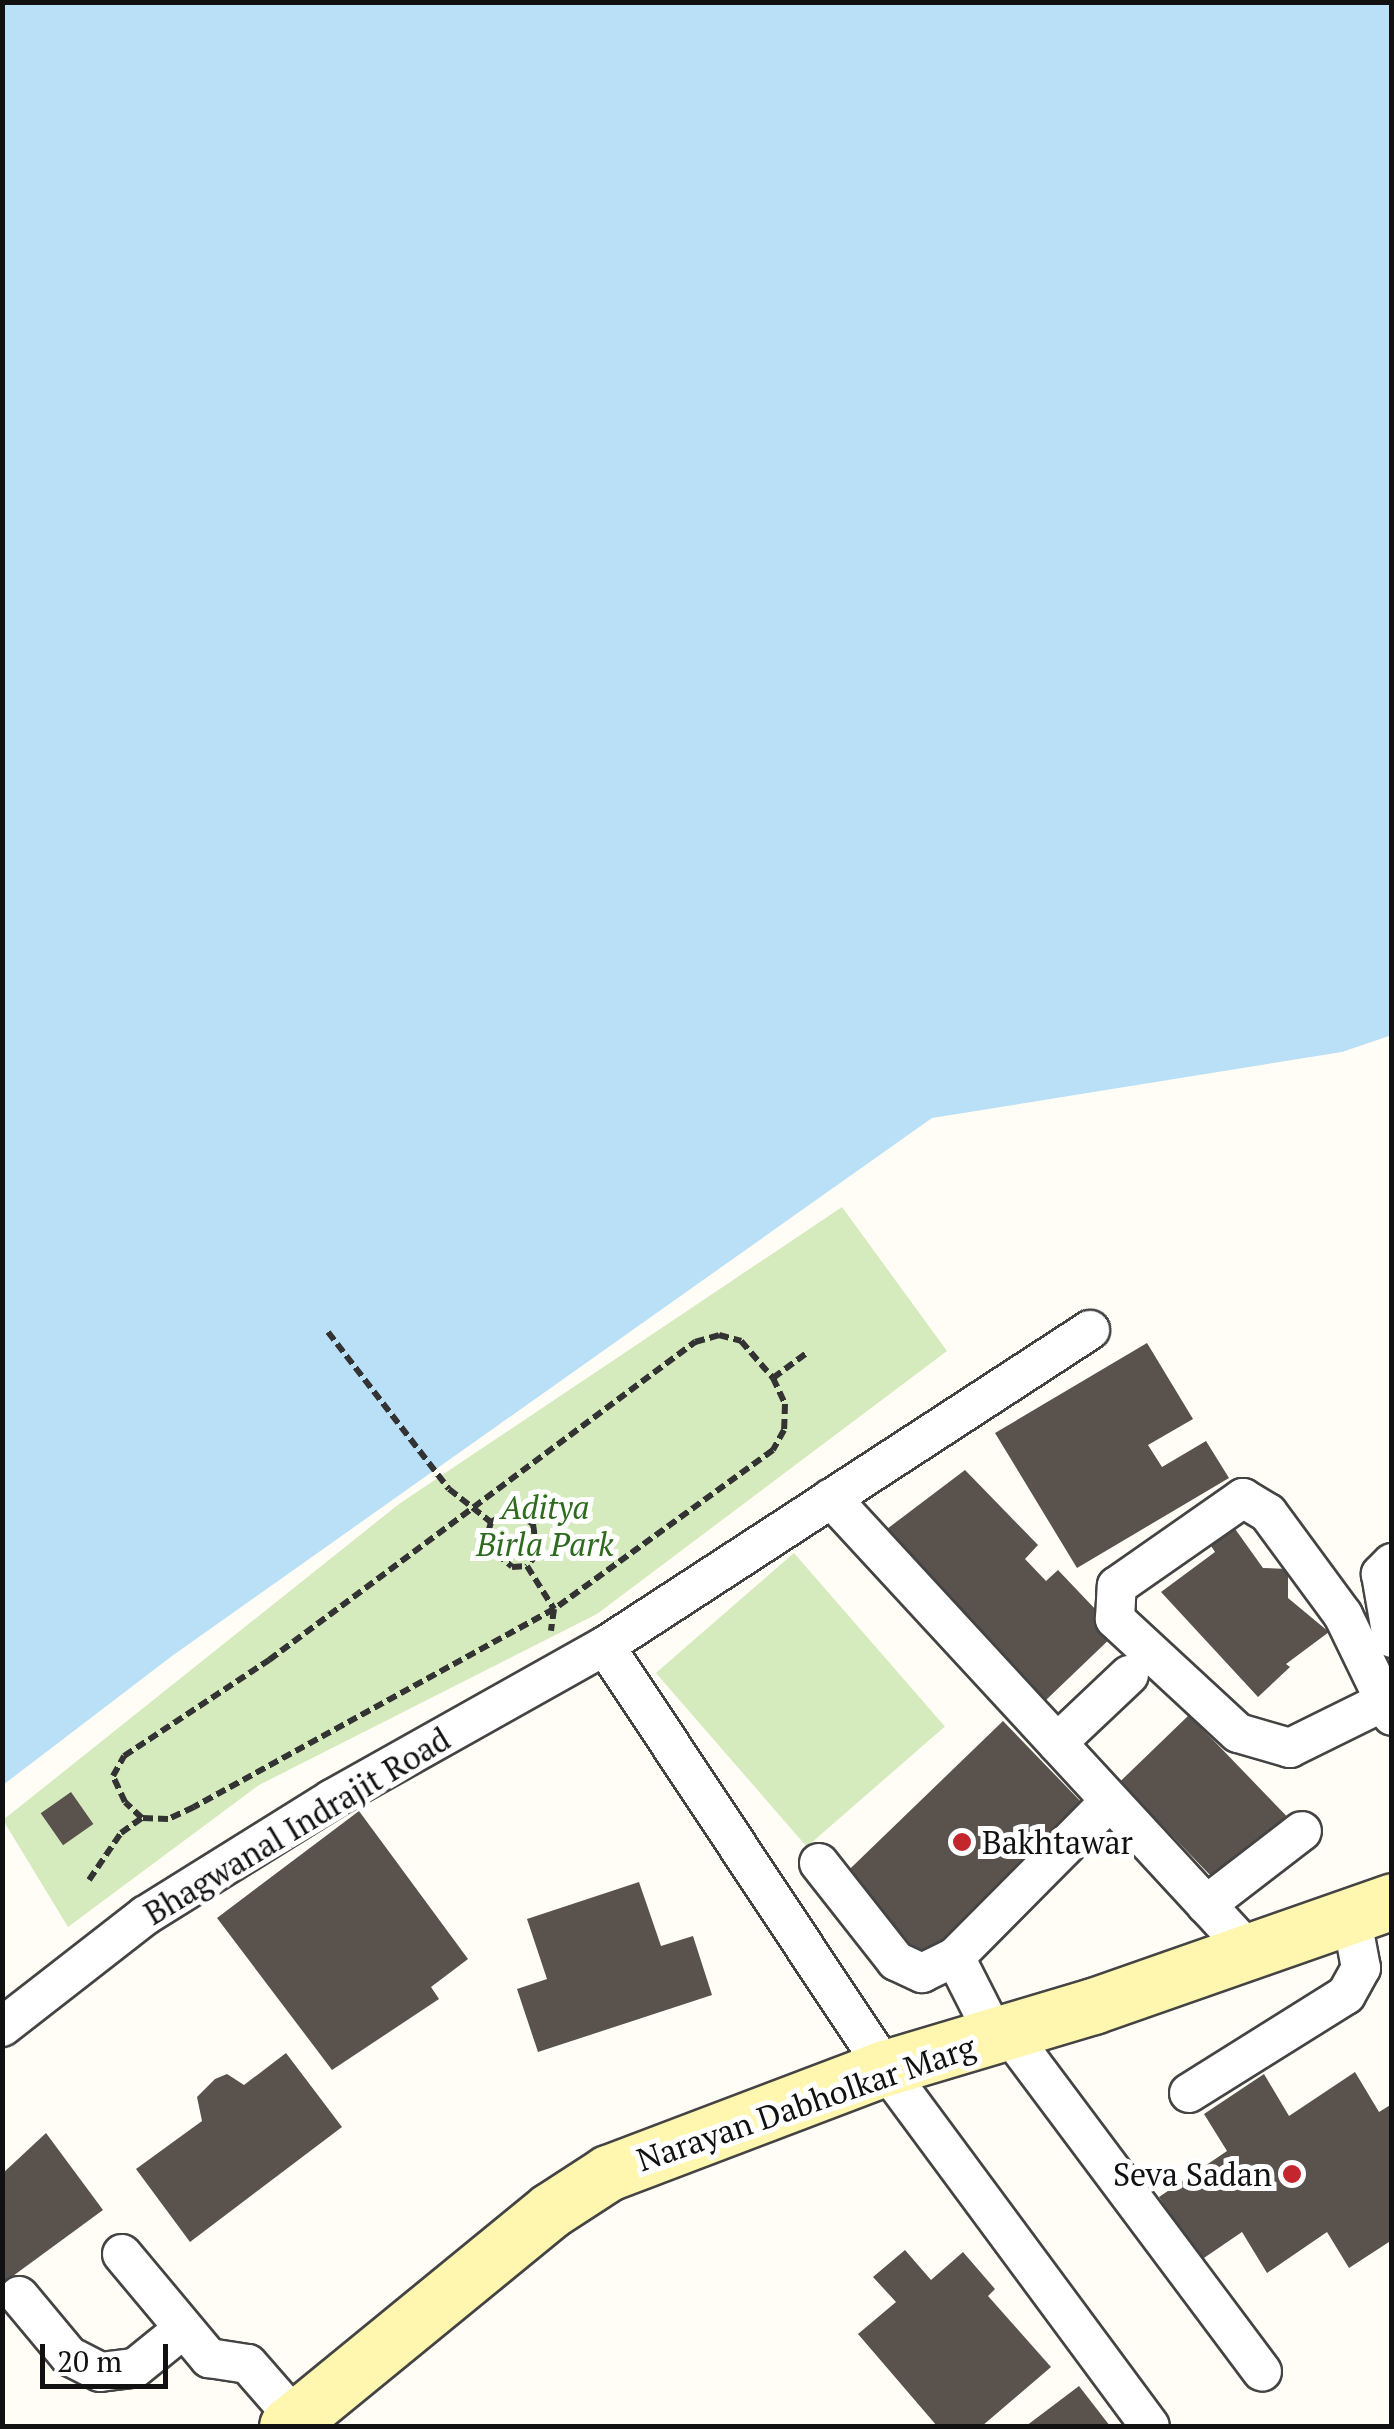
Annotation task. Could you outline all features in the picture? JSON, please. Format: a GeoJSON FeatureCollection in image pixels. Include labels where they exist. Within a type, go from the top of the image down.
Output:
{"type":"FeatureCollection","features":[{"type":"Feature","properties":{"kind":"street","name":"Bhagwanal Indrajit Road"},"geometry":{"type":"LineString","coordinates":[[2,2027],[146,1915],[332,1799],[605,1646],[1090,1330]]}},
{"type":"Feature","properties":{"kind":"street"},"geometry":{"type":"LineString","coordinates":[[831,1498],[1249,1951]]}},
{"type":"Feature","properties":{"kind":"street"},"geometry":{"type":"LineString","coordinates":[[1243,1498],[1268,1514],[1343,1615],[1388,1709],[1290,1748],[1238,1734],[1115,1618],[1117,1586],[1243,1498]]}},
{"type":"Feature","properties":{"kind":"street"},"geometry":{"type":"LineString","coordinates":[[1392,1563],[1381,1574],[1392,1638]]}},
{"type":"Feature","properties":{"kind":"street"},"geometry":{"type":"LineString","coordinates":[[605,1646],[885,2068],[1150,2426]]}},
{"type":"Feature","properties":{"kind":"street"},"geometry":{"type":"LineString","coordinates":[[1057,1743],[1128,1675]]}},
{"type":"Feature","properties":{"kind":"street"},"geometry":{"type":"LineString","coordinates":[[819,1863],[896,1961],[922,1974],[956,1957],[1110,1800]]}},
{"type":"Feature","properties":{"kind":"street"},"geometry":{"type":"LineString","coordinates":[[1206,1904],[1302,1831]]}},
{"type":"Feature","properties":{"kind":"street"},"geometry":{"type":"LineString","coordinates":[[1189,2093],[1346,1996],[1361,1968],[1371,1908]]}},
{"type":"Feature","properties":{"kind":"street","name":"Narayan Dabholkar Marg"},"geometry":{"type":"LineString","coordinates":[[292,2423],[551,2210],[608,2174],[885,2068],[1001,2034],[1371,1908]]}},
{"type":"Feature","properties":{"kind":"street"},"geometry":{"type":"LineString","coordinates":[[956,1957],[1001,2034],[1262,2372]]}},
{"type":"Feature","properties":{"kind":"street"},"geometry":{"type":"LineString","coordinates":[[122,2254],[209,2358],[248,2364],[292,2423]]}},
{"type":"Feature","properties":{"kind":"street"},"geometry":{"type":"LineString","coordinates":[[19,2296],[69,2356],[100,2372],[135,2368],[183,2329]]}},
{"type":"Feature","properties":{"kind":"path"},"geometry":{"type":"LineString","coordinates":[[328,1332],[466,1508],[491,1522]]}},
{"type":"Feature","properties":{"kind":"path"},"geometry":{"type":"LineString","coordinates":[[719,1335],[741,1341],[774,1378],[785,1404],[784,1430],[773,1450],[554,1609],[168,1820],[142,1818],[125,1802],[113,1776],[124,1756],[269,1660],[466,1508],[695,1342],[719,1335]]}},
{"type":"Feature","properties":{"kind":"path"},"geometry":{"type":"LineString","coordinates":[[774,1378],[808,1352]]}},
{"type":"Feature","properties":{"kind":"path"},"geometry":{"type":"LineString","coordinates":[[512,1510],[533,1524],[537,1554],[527,1566],[512,1567],[485,1544],[491,1522],[512,1510]]}},
{"type":"Feature","properties":{"kind":"path"},"geometry":{"type":"LineString","coordinates":[[527,1566],[554,1609]]}},
{"type":"Feature","properties":{"kind":"path"},"geometry":{"type":"LineString","coordinates":[[89,1880],[121,1833],[142,1818]]}},
{"type":"Feature","properties":{"kind":"green space","name":"Aditya Birla Park"},"geometry":{"type":"Polygon","coordinates":[[[842,1207],[947,1351],[597,1614],[259,1785],[68,1927],[3,1820],[399,1504],[842,1207]]]}},
{"type":"Feature","properties":{"kind":"green space"},"geometry":{"type":"Polygon","coordinates":[[[794,1553],[945,1727],[807,1847],[656,1673],[794,1553]]]}},
{"type":"Feature","properties":{"kind":"water"},"geometry":{"type":"Polygon","coordinates":[[[3,2],[1391,3],[1392,1035],[1342,1052],[932,1118],[172,1656],[3,1785],[3,2]]]}},
{"type":"Feature","properties":{"kind":"building"},"geometry":{"type":"Polygon","coordinates":[[[1147,1343],[1193,1419],[1148,1445],[1162,1467],[1206,1441],[1229,1478],[1077,1568],[995,1433],[1147,1343]]]}},
{"type":"Feature","properties":{"kind":"building"},"geometry":{"type":"Polygon","coordinates":[[[965,1470],[1038,1545],[1025,1559],[1046,1581],[1058,1570],[1117,1632],[1046,1700],[883,1532],[965,1470]]]}},
{"type":"Feature","properties":{"kind":"building"},"geometry":{"type":"Polygon","coordinates":[[[1233,1526],[1263,1568],[1288,1569],[1288,1598],[1329,1632],[1286,1664],[1290,1667],[1258,1697],[1161,1592],[1215,1552],[1211,1546],[1233,1526]]]}},
{"type":"Feature","properties":{"kind":"building"},"geometry":{"type":"Polygon","coordinates":[[[1189,1715],[1286,1816],[1217,1882],[1120,1782],[1189,1715]]]}},
{"type":"Feature","properties":{"kind":"building","name":"Bakhtawar"},"geometry":{"type":"Polygon","coordinates":[[[1003,1721],[1084,1805],[921,1963],[840,1879],[1003,1721]]]}},
{"type":"Feature","properties":{"kind":"building"},"geometry":{"type":"Polygon","coordinates":[[[71,1792],[93,1824],[63,1845],[41,1813],[71,1792]]]}},
{"type":"Feature","properties":{"kind":"building"},"geometry":{"type":"Polygon","coordinates":[[[359,1811],[468,1959],[431,1987],[439,1999],[332,2070],[217,1918],[359,1811]]]}},
{"type":"Feature","properties":{"kind":"building"},"geometry":{"type":"Polygon","coordinates":[[[639,1882],[661,1946],[693,1936],[712,1995],[538,2052],[517,1989],[547,1979],[527,1919],[639,1882]]]}},
{"type":"Feature","properties":{"kind":"building"},"geometry":{"type":"Polygon","coordinates":[[[286,2053],[342,2127],[190,2242],[136,2169],[202,2121],[197,2097],[215,2079],[227,2074],[244,2085],[286,2053]]]}},
{"type":"Feature","properties":{"kind":"building","name":"Seva Sadan"},"geometry":{"type":"Polygon","coordinates":[[[1355,2072],[1379,2112],[1392,2104],[1392,2240],[1349,2268],[1327,2232],[1267,2273],[1242,2232],[1198,2262],[1159,2197],[1227,2151],[1204,2114],[1264,2074],[1289,2116],[1355,2072]]]}},
{"type":"Feature","properties":{"kind":"building"},"geometry":{"type":"Polygon","coordinates":[[[46,2133],[103,2210],[2,2284],[2,2174],[46,2133]]]}},
{"type":"Feature","properties":{"kind":"building"},"geometry":{"type":"Polygon","coordinates":[[[905,2250],[931,2280],[963,2252],[995,2289],[988,2296],[1051,2367],[982,2426],[937,2426],[858,2334],[896,2302],[873,2277],[905,2250]]]}},
{"type":"Feature","properties":{"kind":"building"},"geometry":{"type":"Polygon","coordinates":[[[1079,2386],[1110,2426],[1026,2426],[1079,2386]]]}},
{"type":"Feature","properties":{"kind":"place","name":"Bakhtawar"},"geometry":{"type":"Point","coordinates":[962,1842]}},
{"type":"Feature","properties":{"kind":"place","name":"Seva Sadan"},"geometry":{"type":"Point","coordinates":[1292,2174]}}]}
